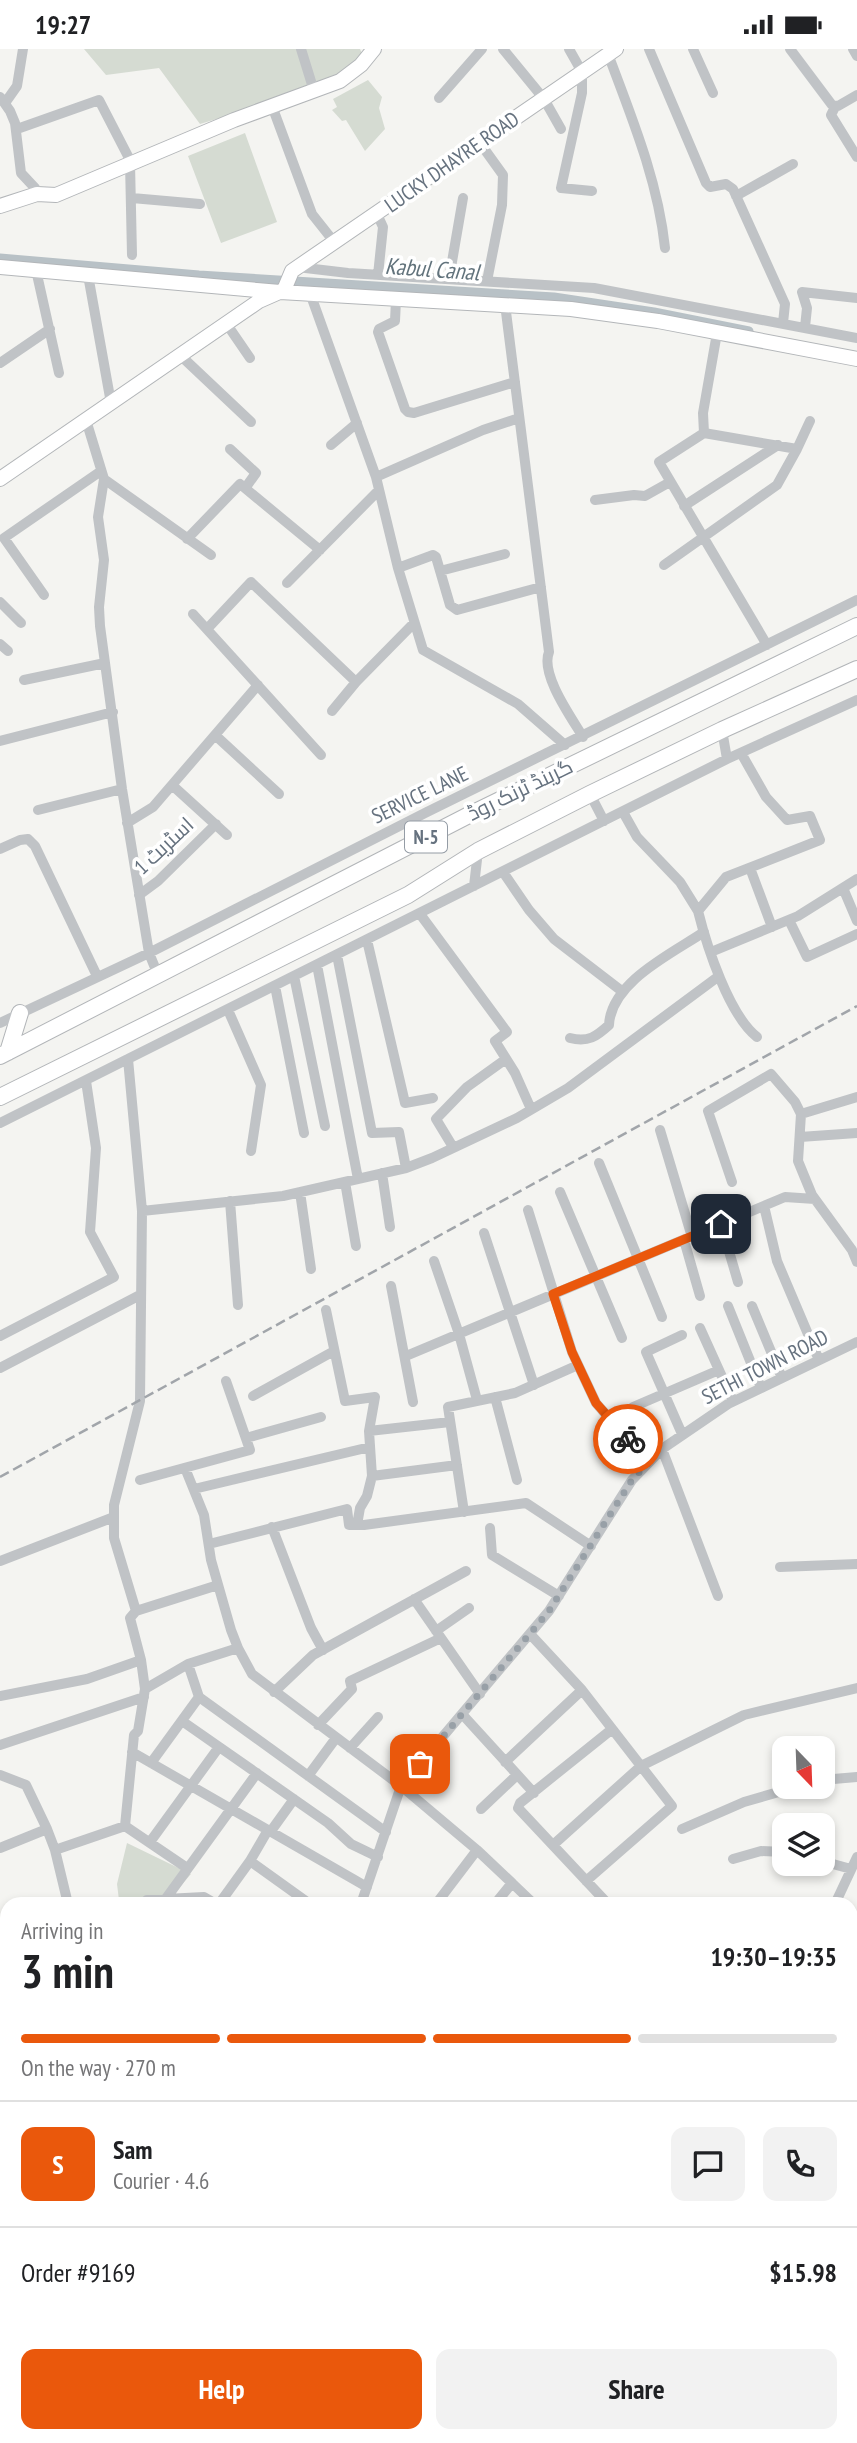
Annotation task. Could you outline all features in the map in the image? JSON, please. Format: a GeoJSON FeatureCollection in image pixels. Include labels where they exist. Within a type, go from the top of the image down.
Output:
{"type":"FeatureCollection","features":[{"type":"Feature","properties":{"kind":"highway","name":"گرینڈ ٹرنک روڈ"},"geometry":{"type":"LineString","coordinates":[[4,1054],[467,816],[857,626]]}},
{"type":"Feature","properties":{"kind":"highway","name":"گرینڈ ٹرنک روڈ"},"geometry":{"type":"LineString","coordinates":[[6,1094],[408,895],[478,851],[590,794],[857,669]]}},
{"type":"Feature","properties":{"kind":"highway"},"geometry":{"type":"LineString","coordinates":[[4,1054],[20,1013]]}},
{"type":"Feature","properties":{"kind":"main road"},"geometry":{"type":"LineString","coordinates":[[0,206],[37,194],[56,195],[130,162],[314,91],[347,77],[374,49]]}},
{"type":"Feature","properties":{"kind":"main road","name":"LUCKY DHAYRE ROAD"},"geometry":{"type":"LineString","coordinates":[[0,479],[226,324],[335,243],[612,52]]}},
{"type":"Feature","properties":{"kind":"main road"},"geometry":{"type":"LineString","coordinates":[[0,267],[88,275],[288,280],[310,293],[571,309],[659,321],[857,359]]}},
{"type":"Feature","properties":{"kind":"street"},"geometry":{"type":"LineString","coordinates":[[23,49],[17,86],[3,100],[17,129],[20,170],[37,194]]}},
{"type":"Feature","properties":{"kind":"street"},"geometry":{"type":"LineString","coordinates":[[300,49],[314,91]]}},
{"type":"Feature","properties":{"kind":"street"},"geometry":{"type":"LineString","coordinates":[[439,98],[482,49]]}},
{"type":"Feature","properties":{"kind":"street"},"geometry":{"type":"LineString","coordinates":[[503,49],[544,99],[561,129]]}},
{"type":"Feature","properties":{"kind":"street"},"geometry":{"type":"LineString","coordinates":[[569,49],[582,72],[582,93],[561,188],[592,191]]}},
{"type":"Feature","properties":{"kind":"street"},"geometry":{"type":"LineString","coordinates":[[649,49],[705,183],[710,187],[726,184],[733,189],[785,304],[783,323]]}},
{"type":"Feature","properties":{"kind":"street"},"geometry":{"type":"LineString","coordinates":[[693,49],[713,93]]}},
{"type":"Feature","properties":{"kind":"street"},"geometry":{"type":"LineString","coordinates":[[790,49],[835,107]]}},
{"type":"Feature","properties":{"kind":"street"},"geometry":{"type":"LineString","coordinates":[[853,49],[857,56]]}},
{"type":"Feature","properties":{"kind":"street"},"geometry":{"type":"LineString","coordinates":[[612,52],[662,216],[665,248]]}},
{"type":"Feature","properties":{"kind":"street"},"geometry":{"type":"LineString","coordinates":[[857,95],[835,107],[831,115],[857,157]]}},
{"type":"Feature","properties":{"kind":"street"},"geometry":{"type":"LineString","coordinates":[[17,129],[99,100],[130,162],[132,255]]}},
{"type":"Feature","properties":{"kind":"street"},"geometry":{"type":"LineString","coordinates":[[272,106],[312,214],[335,243]]}},
{"type":"Feature","properties":{"kind":"street"},"geometry":{"type":"LineString","coordinates":[[480,143],[503,176],[502,205],[487,281]]}},
{"type":"Feature","properties":{"kind":"street"},"geometry":{"type":"LineString","coordinates":[[736,196],[793,164]]}},
{"type":"Feature","properties":{"kind":"street"},"geometry":{"type":"LineString","coordinates":[[132,198],[200,204]]}},
{"type":"Feature","properties":{"kind":"street"},"geometry":{"type":"LineString","coordinates":[[449,279],[463,198]]}},
{"type":"Feature","properties":{"kind":"street"},"geometry":{"type":"LineString","coordinates":[[377,214],[383,227],[378,275]]}},
{"type":"Feature","properties":{"kind":"street"},"geometry":{"type":"LineString","coordinates":[[36,270],[59,373]]}},
{"type":"Feature","properties":{"kind":"street"},"geometry":{"type":"LineString","coordinates":[[88,275],[111,403]]}},
{"type":"Feature","properties":{"kind":"street"},"geometry":{"type":"LineString","coordinates":[[288,280],[378,275],[594,288],[857,338]]}},
{"type":"Feature","properties":{"kind":"street"},"geometry":{"type":"LineString","coordinates":[[804,327],[807,308],[802,292],[857,298]]}},
{"type":"Feature","properties":{"kind":"street"},"geometry":{"type":"LineString","coordinates":[[310,293],[376,477],[398,568],[425,653],[518,704],[565,745]]}},
{"type":"Feature","properties":{"kind":"street"},"geometry":{"type":"LineString","coordinates":[[396,300],[395,321],[378,332],[408,412],[414,413],[515,382]]}},
{"type":"Feature","properties":{"kind":"street"},"geometry":{"type":"LineString","coordinates":[[505,304],[550,652],[547,669],[583,737]]}},
{"type":"Feature","properties":{"kind":"street"},"geometry":{"type":"LineString","coordinates":[[226,324],[250,358]]}},
{"type":"Feature","properties":{"kind":"street"},"geometry":{"type":"LineString","coordinates":[[0,363],[50,329]]}},
{"type":"Feature","properties":{"kind":"street"},"geometry":{"type":"LineString","coordinates":[[704,433],[703,414],[717,333]]}},
{"type":"Feature","properties":{"kind":"street"},"geometry":{"type":"LineString","coordinates":[[180,355],[251,422]]}},
{"type":"Feature","properties":{"kind":"street"},"geometry":{"type":"LineString","coordinates":[[376,477],[483,430],[519,418]]}},
{"type":"Feature","properties":{"kind":"street"},"geometry":{"type":"LineString","coordinates":[[86,420],[102,475],[99,517],[104,569],[99,607],[122,789],[149,953],[158,975]]}},
{"type":"Feature","properties":{"kind":"street"},"geometry":{"type":"LineString","coordinates":[[664,565],[776,485],[810,421]]}},
{"type":"Feature","properties":{"kind":"street"},"geometry":{"type":"LineString","coordinates":[[331,445],[357,423]]}},
{"type":"Feature","properties":{"kind":"street"},"geometry":{"type":"LineString","coordinates":[[766,645],[659,462],[704,433],[797,449]]}},
{"type":"Feature","properties":{"kind":"street"},"geometry":{"type":"LineString","coordinates":[[684,506],[778,445]]}},
{"type":"Feature","properties":{"kind":"street"},"geometry":{"type":"LineString","coordinates":[[230,449],[256,473],[246,487]]}},
{"type":"Feature","properties":{"kind":"street"},"geometry":{"type":"LineString","coordinates":[[102,475],[211,555]]}},
{"type":"Feature","properties":{"kind":"street"},"geometry":{"type":"LineString","coordinates":[[44,595],[4,538],[102,475]]}},
{"type":"Feature","properties":{"kind":"street"},"geometry":{"type":"LineString","coordinates":[[595,500],[645,496],[670,482]]}},
{"type":"Feature","properties":{"kind":"street"},"geometry":{"type":"LineString","coordinates":[[187,539],[238,485],[246,487],[320,550]]}},
{"type":"Feature","properties":{"kind":"street"},"geometry":{"type":"LineString","coordinates":[[287,583],[379,490]]}},
{"type":"Feature","properties":{"kind":"street"},"geometry":{"type":"LineString","coordinates":[[440,571],[505,554]]}},
{"type":"Feature","properties":{"kind":"street"},"geometry":{"type":"LineString","coordinates":[[398,568],[433,555],[450,605],[457,610],[541,587]]}},
{"type":"Feature","properties":{"kind":"street"},"geometry":{"type":"LineString","coordinates":[[207,629],[251,582],[356,682]]}},
{"type":"Feature","properties":{"kind":"street","name":"SERVICE LANE"},"geometry":{"type":"LineString","coordinates":[[0,1023],[149,953],[857,600]]}},
{"type":"Feature","properties":{"kind":"street"},"geometry":{"type":"LineString","coordinates":[[0,602],[21,623]]}},
{"type":"Feature","properties":{"kind":"street"},"geometry":{"type":"LineString","coordinates":[[193,614],[321,755]]}},
{"type":"Feature","properties":{"kind":"street"},"geometry":{"type":"LineString","coordinates":[[332,711],[356,682],[414,623]]}},
{"type":"Feature","properties":{"kind":"street"},"geometry":{"type":"LineString","coordinates":[[24,680],[106,663]]}},
{"type":"Feature","properties":{"kind":"street"},"geometry":{"type":"LineString","coordinates":[[127,823],[153,807],[258,685]]}},
{"type":"Feature","properties":{"kind":"street"},"geometry":{"type":"LineString","coordinates":[[0,1123],[727,759],[857,700]]}},
{"type":"Feature","properties":{"kind":"street"},"geometry":{"type":"LineString","coordinates":[[0,741],[113,712]]}},
{"type":"Feature","properties":{"kind":"street"},"geometry":{"type":"LineString","coordinates":[[722,730],[727,759]]}},
{"type":"Feature","properties":{"kind":"street"},"geometry":{"type":"LineString","coordinates":[[215,735],[279,794]]}},
{"type":"Feature","properties":{"kind":"street"},"geometry":{"type":"LineString","coordinates":[[698,911],[726,877],[820,840],[810,817],[787,820],[766,797],[741,753]]}},
{"type":"Feature","properties":{"kind":"street"},"geometry":{"type":"LineString","coordinates":[[172,785],[227,835]]}},
{"type":"Feature","properties":{"kind":"street"},"geometry":{"type":"LineString","coordinates":[[38,810],[122,789]]}},
{"type":"Feature","properties":{"kind":"street"},"geometry":{"type":"LineString","coordinates":[[464,794],[467,816]]}},
{"type":"Feature","properties":{"kind":"street"},"geometry":{"type":"LineString","coordinates":[[590,794],[604,821]]}},
{"type":"Feature","properties":{"kind":"street"},"geometry":{"type":"LineString","coordinates":[[623,811],[637,837],[680,882],[698,911],[719,976],[747,1030],[757,1037]]}},
{"type":"Feature","properties":{"kind":"street","name":"اسٹریٹ 1"},"geometry":{"type":"LineString","coordinates":[[139,894],[158,881],[216,824]]}},
{"type":"Feature","properties":{"kind":"street"},"geometry":{"type":"LineString","coordinates":[[0,849],[28,839],[35,846],[97,976]]}},
{"type":"Feature","properties":{"kind":"street"},"geometry":{"type":"LineString","coordinates":[[474,886],[478,851]]}},
{"type":"Feature","properties":{"kind":"street"},"geometry":{"type":"LineString","coordinates":[[750,868],[772,927]]}},
{"type":"Feature","properties":{"kind":"street"},"geometry":{"type":"LineString","coordinates":[[503,872],[529,910],[554,939],[624,992]]}},
{"type":"Feature","properties":{"kind":"street"},"geometry":{"type":"LineString","coordinates":[[711,952],[789,920],[857,879]]}},
{"type":"Feature","properties":{"kind":"street"},"geometry":{"type":"LineString","coordinates":[[843,888],[857,921]]}},
{"type":"Feature","properties":{"kind":"street"},"geometry":{"type":"LineString","coordinates":[[408,895],[424,912],[507,1032],[495,1041],[531,1109]]}},
{"type":"Feature","properties":{"kind":"street"},"geometry":{"type":"LineString","coordinates":[[789,920],[807,957],[857,934]]}},
{"type":"Feature","properties":{"kind":"street"},"geometry":{"type":"LineString","coordinates":[[570,1038],[580,1041],[595,1038],[609,1025],[610,1010],[632,980],[704,932]]}},
{"type":"Feature","properties":{"kind":"street"},"geometry":{"type":"LineString","coordinates":[[367,940],[405,1103],[433,1098]]}},
{"type":"Feature","properties":{"kind":"street"},"geometry":{"type":"LineString","coordinates":[[337,955],[372,1133],[399,1132],[407,1167]]}},
{"type":"Feature","properties":{"kind":"street"},"geometry":{"type":"LineString","coordinates":[[317,965],[358,1179]]}},
{"type":"Feature","properties":{"kind":"street"},"geometry":{"type":"LineString","coordinates":[[142,1212],[283,1196],[407,1167],[531,1109],[568,1088],[719,976]]}},
{"type":"Feature","properties":{"kind":"street"},"geometry":{"type":"LineString","coordinates":[[294,977],[325,1126]]}},
{"type":"Feature","properties":{"kind":"street"},"geometry":{"type":"LineString","coordinates":[[227,984],[232,1007],[261,1085],[251,1151]]}},
{"type":"Feature","properties":{"kind":"street"},"geometry":{"type":"LineString","coordinates":[[275,986],[304,1133]]}},
{"type":"Feature","properties":{"kind":"street"},"geometry":{"type":"LineString","coordinates":[[128,1059],[142,1212],[140,1401],[114,1505],[114,1538],[136,1611]]}},
{"type":"Feature","properties":{"kind":"street"},"geometry":{"type":"LineString","coordinates":[[453,1147],[436,1119],[467,1087],[506,1059]]}},
{"type":"Feature","properties":{"kind":"street"},"geometry":{"type":"LineString","coordinates":[[732,1182],[708,1111],[771,1074],[801,1114],[798,1161],[815,1199],[852,1249],[857,1262]]}},
{"type":"Feature","properties":{"kind":"street"},"geometry":{"type":"LineString","coordinates":[[0,1336],[114,1277],[89,1233],[96,1148],[86,1081]]}},
{"type":"Feature","properties":{"kind":"street"},"geometry":{"type":"LineString","coordinates":[[6,1094],[21,1112]]}},
{"type":"Feature","properties":{"kind":"street"},"geometry":{"type":"LineString","coordinates":[[801,1114],[857,1097]]}},
{"type":"Feature","properties":{"kind":"street"},"geometry":{"type":"LineString","coordinates":[[660,1130],[688,1238],[699,1296]]}},
{"type":"Feature","properties":{"kind":"street"},"geometry":{"type":"LineString","coordinates":[[800,1137],[857,1133]]}},
{"type":"Feature","properties":{"kind":"street"},"geometry":{"type":"LineString","coordinates":[[598,1163],[662,1317]]}},
{"type":"Feature","properties":{"kind":"street"},"geometry":{"type":"LineString","coordinates":[[383,1173],[390,1227]]}},
{"type":"Feature","properties":{"kind":"street"},"geometry":{"type":"LineString","coordinates":[[345,1182],[356,1246]]}},
{"type":"Feature","properties":{"kind":"street"},"geometry":{"type":"LineString","coordinates":[[300,1192],[311,1269]]}},
{"type":"Feature","properties":{"kind":"street"},"geometry":{"type":"LineString","coordinates":[[560,1192],[598,1276],[622,1338]]}},
{"type":"Feature","properties":{"kind":"street"},"geometry":{"type":"LineString","coordinates":[[406,1356],[764,1206],[785,1198],[815,1199]]}},
{"type":"Feature","properties":{"kind":"street"},"geometry":{"type":"LineString","coordinates":[[230,1201],[238,1305]]}},
{"type":"Feature","properties":{"kind":"street"},"geometry":{"type":"LineString","coordinates":[[764,1206],[777,1261],[820,1360]]}},
{"type":"Feature","properties":{"kind":"street"},"geometry":{"type":"LineString","coordinates":[[528,1210],[578,1365],[596,1403],[648,1463]]}},
{"type":"Feature","properties":{"kind":"street"},"geometry":{"type":"LineString","coordinates":[[721,1224],[738,1282]]}},
{"type":"Feature","properties":{"kind":"street"},"geometry":{"type":"LineString","coordinates":[[484,1233],[534,1385]]}},
{"type":"Feature","properties":{"kind":"street"},"geometry":{"type":"LineString","coordinates":[[434,1261],[459,1334],[477,1400]]}},
{"type":"Feature","properties":{"kind":"street"},"geometry":{"type":"LineString","coordinates":[[391,1286],[413,1402]]}},
{"type":"Feature","properties":{"kind":"street"},"geometry":{"type":"LineString","coordinates":[[0,1368],[140,1295]]}},
{"type":"Feature","properties":{"kind":"street"},"geometry":{"type":"LineString","coordinates":[[729,1306],[761,1388]]}},
{"type":"Feature","properties":{"kind":"street"},"geometry":{"type":"LineString","coordinates":[[752,1306],[782,1378]]}},
{"type":"Feature","properties":{"kind":"street"},"geometry":{"type":"LineString","coordinates":[[326,1310],[345,1401],[375,1398],[369,1431],[372,1476],[368,1496],[360,1508],[357,1525]]}},
{"type":"Feature","properties":{"kind":"street"},"geometry":{"type":"LineString","coordinates":[[700,1328],[733,1401]]}},
{"type":"Feature","properties":{"kind":"street"},"geometry":{"type":"LineString","coordinates":[[682,1335],[646,1352],[682,1433]]}},
{"type":"Feature","properties":{"kind":"street","name":"SETHI TOWN ROAD"},"geometry":{"type":"LineString","coordinates":[[363,1897],[401,1786],[559,1596],[632,1480],[682,1433],[733,1401],[857,1342]]}},
{"type":"Feature","properties":{"kind":"street"},"geometry":{"type":"LineString","coordinates":[[253,1396],[334,1350]]}},
{"type":"Feature","properties":{"kind":"street"},"geometry":{"type":"LineString","coordinates":[[464,1512],[448,1407],[515,1393],[578,1365]]}},
{"type":"Feature","properties":{"kind":"street"},"geometry":{"type":"LineString","coordinates":[[633,1407],[719,1370]]}},
{"type":"Feature","properties":{"kind":"street"},"geometry":{"type":"LineString","coordinates":[[140,1480],[250,1450],[226,1381]]}},
{"type":"Feature","properties":{"kind":"street"},"geometry":{"type":"LineString","coordinates":[[495,1397],[517,1480]]}},
{"type":"Feature","properties":{"kind":"street"},"geometry":{"type":"LineString","coordinates":[[246,1438],[321,1417]]}},
{"type":"Feature","properties":{"kind":"street"},"geometry":{"type":"LineString","coordinates":[[369,1431],[450,1422]]}},
{"type":"Feature","properties":{"kind":"street"},"geometry":{"type":"LineString","coordinates":[[194,1489],[370,1447]]}},
{"type":"Feature","properties":{"kind":"street"},"geometry":{"type":"LineString","coordinates":[[662,1449],[718,1596]]}},
{"type":"Feature","properties":{"kind":"street"},"geometry":{"type":"LineString","coordinates":[[372,1476],[457,1465]]}},
{"type":"Feature","properties":{"kind":"street"},"geometry":{"type":"LineString","coordinates":[[185,1468],[204,1515],[218,1585],[238,1648],[252,1674],[401,1786],[477,1850],[527,1897]]}},
{"type":"Feature","properties":{"kind":"street"},"geometry":{"type":"LineString","coordinates":[[209,1544],[347,1509],[349,1525],[357,1525],[526,1503],[591,1546]]}},
{"type":"Feature","properties":{"kind":"street"},"geometry":{"type":"LineString","coordinates":[[0,1561],[114,1517]]}},
{"type":"Feature","properties":{"kind":"street"},"geometry":{"type":"LineString","coordinates":[[272,1527],[311,1628],[323,1650]]}},
{"type":"Feature","properties":{"kind":"street"},"geometry":{"type":"LineString","coordinates":[[490,1528],[492,1555],[559,1596]]}},
{"type":"Feature","properties":{"kind":"street"},"geometry":{"type":"LineString","coordinates":[[779,1567],[857,1564]]}},
{"type":"Feature","properties":{"kind":"street"},"geometry":{"type":"LineString","coordinates":[[274,1692],[313,1655],[466,1571]]}},
{"type":"Feature","properties":{"kind":"street"},"geometry":{"type":"LineString","coordinates":[[125,1826],[134,1735],[138,1731],[144,1693],[141,1660],[130,1618],[136,1611],[218,1585]]}},
{"type":"Feature","properties":{"kind":"street"},"geometry":{"type":"LineString","coordinates":[[414,1599],[480,1694]]}},
{"type":"Feature","properties":{"kind":"street"},"geometry":{"type":"LineString","coordinates":[[318,1725],[352,1689],[350,1681],[438,1635],[469,1608]]}},
{"type":"Feature","properties":{"kind":"street"},"geometry":{"type":"LineString","coordinates":[[530,1634],[582,1690],[672,1806],[586,1881]]}},
{"type":"Feature","properties":{"kind":"street"},"geometry":{"type":"LineString","coordinates":[[0,1745],[144,1693],[188,1664],[238,1648]]}},
{"type":"Feature","properties":{"kind":"street"},"geometry":{"type":"LineString","coordinates":[[0,1696],[87,1679],[141,1660]]}},
{"type":"Feature","properties":{"kind":"street"},"geometry":{"type":"LineString","coordinates":[[188,1664],[199,1697],[386,1832]]}},
{"type":"Feature","properties":{"kind":"street"},"geometry":{"type":"LineString","coordinates":[[552,1845],[641,1766],[744,1715],[857,1688]]}},
{"type":"Feature","properties":{"kind":"street"},"geometry":{"type":"LineString","coordinates":[[505,1762],[582,1690]]}},
{"type":"Feature","properties":{"kind":"street"},"geometry":{"type":"LineString","coordinates":[[151,1763],[199,1697]]}},
{"type":"Feature","properties":{"kind":"street"},"geometry":{"type":"LineString","coordinates":[[462,1714],[534,1793]]}},
{"type":"Feature","properties":{"kind":"street"},"geometry":{"type":"LineString","coordinates":[[350,1748],[378,1717]]}},
{"type":"Feature","properties":{"kind":"street"},"geometry":{"type":"LineString","coordinates":[[182,1721],[328,1823],[351,1844],[378,1857]]}},
{"type":"Feature","properties":{"kind":"street"},"geometry":{"type":"LineString","coordinates":[[601,1897],[518,1808],[520,1803],[611,1730]]}},
{"type":"Feature","properties":{"kind":"street"},"geometry":{"type":"LineString","coordinates":[[308,1776],[336,1738]]}},
{"type":"Feature","properties":{"kind":"street"},"geometry":{"type":"LineString","coordinates":[[150,1842],[219,1748]]}},
{"type":"Feature","properties":{"kind":"street"},"geometry":{"type":"LineString","coordinates":[[132,1752],[367,1887]]}},
{"type":"Feature","properties":{"kind":"street"},"geometry":{"type":"LineString","coordinates":[[167,1897],[257,1773]]}},
{"type":"Feature","properties":{"kind":"street"},"geometry":{"type":"LineString","coordinates":[[0,1775],[26,1785],[55,1850],[66,1897]]}},
{"type":"Feature","properties":{"kind":"street"},"geometry":{"type":"LineString","coordinates":[[481,1809],[517,1775]]}},
{"type":"Feature","properties":{"kind":"street"},"geometry":{"type":"LineString","coordinates":[[835,1779],[857,1777]]}},
{"type":"Feature","properties":{"kind":"street"},"geometry":{"type":"LineString","coordinates":[[682,1829],[744,1802],[772,1794]]}},
{"type":"Feature","properties":{"kind":"street"},"geometry":{"type":"LineString","coordinates":[[222,1897],[294,1799]]}},
{"type":"Feature","properties":{"kind":"street"},"geometry":{"type":"LineString","coordinates":[[125,1826],[187,1868]]}},
{"type":"Feature","properties":{"kind":"street"},"geometry":{"type":"LineString","coordinates":[[55,1850],[125,1826]]}},
{"type":"Feature","properties":{"kind":"street"},"geometry":{"type":"LineString","coordinates":[[0,1848],[47,1829]]}},
{"type":"Feature","properties":{"kind":"street"},"geometry":{"type":"LineString","coordinates":[[441,1897],[477,1850]]}},
{"type":"Feature","properties":{"kind":"street"},"geometry":{"type":"LineString","coordinates":[[733,1859],[761,1851],[772,1851]]}},
{"type":"Feature","properties":{"kind":"street"},"geometry":{"type":"LineString","coordinates":[[838,1897],[857,1857]]}},
{"type":"Feature","properties":{"kind":"street"},"geometry":{"type":"LineString","coordinates":[[250,1861],[300,1897]]}},
{"type":"Feature","properties":{"kind":"street"},"geometry":{"type":"LineString","coordinates":[[835,1865],[851,1869]]}},
{"type":"Feature","properties":{"kind":"street"},"geometry":{"type":"LineString","coordinates":[[501,1897],[512,1883]]}},
{"type":"Feature","properties":{"kind":"shaded area"},"geometry":{"type":"Polygon","coordinates":[[[84,49],[360,49],[363,56],[321,87],[200,124],[159,68],[106,75],[84,49]]]}},
{"type":"Feature","properties":{"kind":"shaded area"},"geometry":{"type":"Polygon","coordinates":[[[368,80],[382,97],[379,108],[385,129],[365,151],[346,120],[342,121],[332,110],[337,107],[333,99],[368,80]]]}},
{"type":"Feature","properties":{"kind":"shaded area"},"geometry":{"type":"Polygon","coordinates":[[[245,133],[277,222],[221,243],[188,156],[245,133]]]}},
{"type":"Feature","properties":{"kind":"shaded area"},"geometry":{"type":"Polygon","coordinates":[[[127,1843],[191,1874],[171,1897],[119,1897],[117,1884],[127,1843]]]}},
{"type":"Feature","properties":{"kind":"waterway","name":"Kabul Canal"},"geometry":{"type":"LineString","coordinates":[[0,258],[199,275],[554,297],[654,312],[749,331]]}},
{"type":"Feature","properties":{"kind":"railway"},"geometry":{"type":"LineString","coordinates":[[0,1477],[857,1006]]}},
{"type":"Feature","properties":{"kind":"way so far"},"geometry":{"type":"LineString","coordinates":[[420,1764],[549,1611],[632,1480],[648,1463],[628,1439]]}},
{"type":"Feature","properties":{"kind":"route"},"geometry":{"type":"LineString","coordinates":[[628,1439],[596,1403],[572,1352],[553,1294],[721,1224]]}}]}
